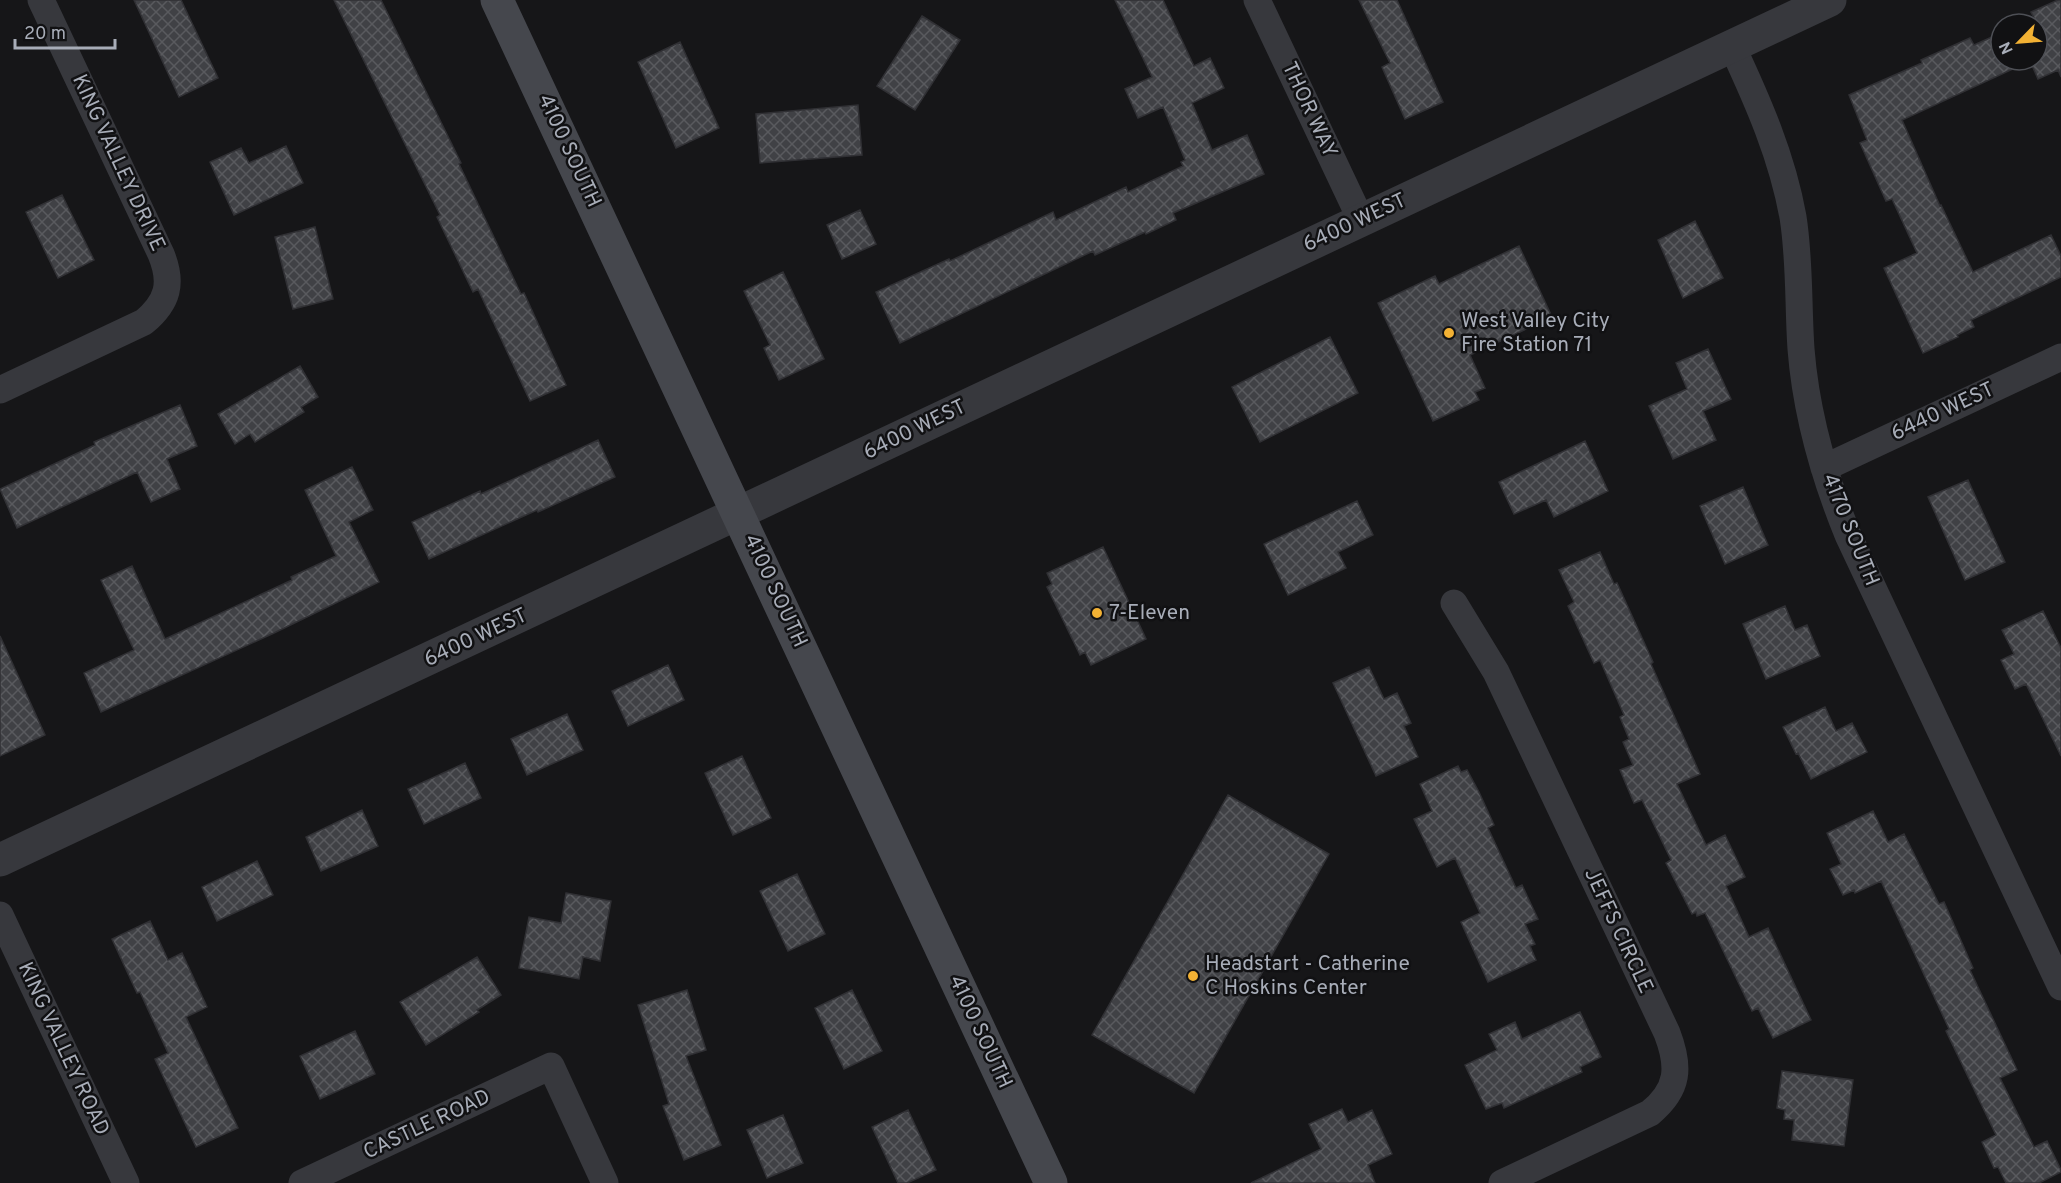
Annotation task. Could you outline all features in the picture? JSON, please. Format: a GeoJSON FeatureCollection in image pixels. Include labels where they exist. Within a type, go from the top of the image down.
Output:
{"type":"FeatureCollection","features":[{"type":"Feature","properties":{"kind":"main road","name":"4100 SOUTH"},"geometry":{"type":"LineString","coordinates":[[497,0],[1052,1183]]}},
{"type":"Feature","properties":{"kind":"street","name":"KING VALLEY DRIVE"},"geometry":{"type":"LineString","coordinates":[[0,390],[135,327],[160,307],[165,297],[167,276],[161,254],[41,0]]}},
{"type":"Feature","properties":{"kind":"street","name":"THOR WAY"},"geometry":{"type":"LineString","coordinates":[[1257,0],[1361,220]]}},
{"type":"Feature","properties":{"kind":"street","name":"6400 WEST"},"geometry":{"type":"LineString","coordinates":[[0,860],[1830,0]]}},
{"type":"Feature","properties":{"kind":"street","name":"4170 SOUTH"},"geometry":{"type":"LineString","coordinates":[[1732,46],[1767,125],[1787,189],[1797,251],[1801,350],[1806,387],[1824,468],[1835,503],[2061,987]]}},
{"type":"Feature","properties":{"kind":"street","name":"6440 WEST"},"geometry":{"type":"LineString","coordinates":[[1824,468],[2061,357]]}},
{"type":"Feature","properties":{"kind":"street","name":"JEFFS CIRCLE"},"geometry":{"type":"LineString","coordinates":[[1454,603],[1496,672],[1667,1033],[1675,1062],[1675,1075],[1671,1088],[1665,1099],[1650,1113],[1502,1183]]}},
{"type":"Feature","properties":{"kind":"street","name":"KING VALLEY ROAD"},"geometry":{"type":"LineString","coordinates":[[0,915],[126,1183]]}},
{"type":"Feature","properties":{"kind":"street","name":"CASTLE ROAD"},"geometry":{"type":"LineString","coordinates":[[302,1183],[551,1066],[606,1183]]}},
{"type":"Feature","properties":{"kind":"building"},"geometry":{"type":"Polygon","coordinates":[[[134,0],[181,0],[218,78],[179,97],[134,0]]]}},
{"type":"Feature","properties":{"kind":"building"},"geometry":{"type":"Polygon","coordinates":[[[334,0],[381,0],[461,163],[459,164],[521,294],[524,293],[566,385],[530,401],[478,289],[473,292],[437,217],[440,215],[334,0]]]}},
{"type":"Feature","properties":{"kind":"building"},"geometry":{"type":"Polygon","coordinates":[[[1115,0],[1163,0],[1194,66],[1210,58],[1224,88],[1192,103],[1212,150],[1247,135],[1264,174],[1173,213],[1176,220],[1146,234],[1145,232],[1095,255],[1093,251],[900,343],[876,292],[949,259],[950,261],[1053,212],[1056,220],[1126,187],[1128,192],[1183,166],[1181,162],[1185,160],[1163,107],[1138,118],[1125,89],[1152,77],[1115,0]]]}},
{"type":"Feature","properties":{"kind":"building"},"geometry":{"type":"Polygon","coordinates":[[[1359,0],[1397,0],[1443,102],[1405,119],[1382,67],[1390,63],[1359,0]]]}},
{"type":"Feature","properties":{"kind":"building"},"geometry":{"type":"Polygon","coordinates":[[[2061,0],[2061,77],[2058,70],[2038,79],[2035,72],[2049,72],[2049,12],[2031,12],[2061,0]]]}},
{"type":"Feature","properties":{"kind":"building"},"geometry":{"type":"Polygon","coordinates":[[[922,16],[960,40],[915,110],[877,86],[922,16]]]}},
{"type":"Feature","properties":{"kind":"building"},"geometry":{"type":"Polygon","coordinates":[[[1970,38],[1974,45],[1989,38],[1989,72],[2006,72],[1902,120],[1940,206],[1973,272],[2051,235],[2061,256],[2061,277],[1971,320],[1974,327],[1923,353],[1884,268],[1917,253],[1892,199],[1886,201],[1860,143],[1867,140],[1849,95],[1922,63],[1921,60],[1970,38]]]}},
{"type":"Feature","properties":{"kind":"building"},"geometry":{"type":"Polygon","coordinates":[[[680,42],[719,128],[676,148],[638,62],[680,42]]]}},
{"type":"Feature","properties":{"kind":"building"},"geometry":{"type":"Polygon","coordinates":[[[858,105],[862,155],[760,163],[756,114],[858,105]]]}},
{"type":"Feature","properties":{"kind":"building"},"geometry":{"type":"Polygon","coordinates":[[[286,146],[303,183],[234,215],[210,162],[241,148],[249,163],[286,146]]]}},
{"type":"Feature","properties":{"kind":"building"},"geometry":{"type":"Polygon","coordinates":[[[62,195],[94,260],[58,278],[26,212],[62,195]]]}},
{"type":"Feature","properties":{"kind":"building"},"geometry":{"type":"Polygon","coordinates":[[[860,210],[876,244],[842,259],[827,225],[860,210]]]}},
{"type":"Feature","properties":{"kind":"building"},"geometry":{"type":"Polygon","coordinates":[[[1695,221],[1723,278],[1683,298],[1658,240],[1695,221]]]}},
{"type":"Feature","properties":{"kind":"building"},"geometry":{"type":"Polygon","coordinates":[[[315,227],[333,299],[293,309],[275,237],[315,227]]]}},
{"type":"Feature","properties":{"kind":"building","name":"West Valley City Fire Station 71"},"geometry":{"type":"Polygon","coordinates":[[[1519,246],[1552,317],[1470,355],[1485,388],[1475,392],[1479,400],[1433,421],[1378,303],[1435,276],[1439,284],[1519,246]]]}},
{"type":"Feature","properties":{"kind":"building"},"geometry":{"type":"Polygon","coordinates":[[[783,272],[824,359],[779,380],[764,348],[770,345],[744,291],[783,272]]]}},
{"type":"Feature","properties":{"kind":"building"},"geometry":{"type":"Polygon","coordinates":[[[1330,337],[1358,393],[1260,442],[1232,387],[1330,337]]]}},
{"type":"Feature","properties":{"kind":"building"},"geometry":{"type":"Polygon","coordinates":[[[1708,349],[1731,399],[1703,411],[1716,440],[1673,459],[1649,406],[1687,389],[1676,363],[1708,349]]]}},
{"type":"Feature","properties":{"kind":"building"},"geometry":{"type":"Polygon","coordinates":[[[300,366],[318,397],[301,407],[304,412],[255,442],[250,434],[235,444],[218,414],[300,366]]]}},
{"type":"Feature","properties":{"kind":"building"},"geometry":{"type":"Polygon","coordinates":[[[180,405],[197,446],[167,459],[180,489],[151,502],[137,472],[17,528],[0,489],[95,445],[94,442],[180,405]]]}},
{"type":"Feature","properties":{"kind":"building"},"geometry":{"type":"Polygon","coordinates":[[[598,440],[615,477],[429,559],[412,522],[480,491],[481,494],[598,440]]]}},
{"type":"Feature","properties":{"kind":"building"},"geometry":{"type":"Polygon","coordinates":[[[1585,441],[1608,491],[1554,517],[1546,500],[1514,514],[1499,482],[1585,441]]]}},
{"type":"Feature","properties":{"kind":"building"},"geometry":{"type":"Polygon","coordinates":[[[352,467],[373,510],[349,522],[379,582],[101,712],[84,673],[134,650],[101,580],[132,566],[165,639],[292,580],[291,577],[336,556],[305,490],[352,467]]]}},
{"type":"Feature","properties":{"kind":"building"},"geometry":{"type":"Polygon","coordinates":[[[1968,480],[2005,562],[1965,580],[1928,497],[1968,480]]]}},
{"type":"Feature","properties":{"kind":"building"},"geometry":{"type":"Polygon","coordinates":[[[1743,487],[1768,545],[1725,564],[1700,506],[1743,487]]]}},
{"type":"Feature","properties":{"kind":"building"},"geometry":{"type":"Polygon","coordinates":[[[1357,501],[1373,535],[1338,552],[1346,568],[1288,595],[1264,544],[1357,501]]]}},
{"type":"Feature","properties":{"kind":"building","name":"7-Eleven"},"geometry":{"type":"Polygon","coordinates":[[[1103,547],[1146,639],[1091,665],[1085,652],[1080,655],[1047,587],[1052,584],[1047,573],[1103,547]]]}},
{"type":"Feature","properties":{"kind":"building"},"geometry":{"type":"Polygon","coordinates":[[[1600,552],[1614,584],[1617,583],[1653,662],[1651,664],[1700,774],[1677,784],[1706,845],[1725,835],[1745,877],[1726,886],[1749,937],[1768,928],[1811,1020],[1773,1038],[1758,1008],[1752,1011],[1705,913],[1697,916],[1696,912],[1692,914],[1666,863],[1671,860],[1642,800],[1634,803],[1620,770],[1633,765],[1623,742],[1629,739],[1620,717],[1624,715],[1600,660],[1594,663],[1568,606],[1574,602],[1559,570],[1600,552]]]}},
{"type":"Feature","properties":{"kind":"building"},"geometry":{"type":"Polygon","coordinates":[[[1785,606],[1795,630],[1807,625],[1820,656],[1766,679],[1743,624],[1785,606]]]}},
{"type":"Feature","properties":{"kind":"building"},"geometry":{"type":"Polygon","coordinates":[[[2043,611],[2061,648],[2061,756],[2026,684],[2015,689],[2001,660],[2014,654],[2002,630],[2043,611]]]}},
{"type":"Feature","properties":{"kind":"building"},"geometry":{"type":"Polygon","coordinates":[[[0,636],[45,735],[0,756],[0,636]]]}},
{"type":"Feature","properties":{"kind":"building"},"geometry":{"type":"Polygon","coordinates":[[[668,665],[684,700],[628,726],[612,691],[668,665]]]}},
{"type":"Feature","properties":{"kind":"building"},"geometry":{"type":"Polygon","coordinates":[[[1369,667],[1384,699],[1397,693],[1411,723],[1404,726],[1418,757],[1376,776],[1333,683],[1369,667]]]}},
{"type":"Feature","properties":{"kind":"building"},"geometry":{"type":"Polygon","coordinates":[[[1825,707],[1836,731],[1852,723],[1867,752],[1811,779],[1783,727],[1825,707]]]}},
{"type":"Feature","properties":{"kind":"building"},"geometry":{"type":"Polygon","coordinates":[[[567,714],[583,750],[527,775],[511,739],[567,714]]]}},
{"type":"Feature","properties":{"kind":"building"},"geometry":{"type":"Polygon","coordinates":[[[742,756],[771,818],[733,835],[705,773],[742,756]]]}},
{"type":"Feature","properties":{"kind":"building"},"geometry":{"type":"Polygon","coordinates":[[[465,763],[481,798],[424,824],[408,789],[465,763]]]}},
{"type":"Feature","properties":{"kind":"building"},"geometry":{"type":"Polygon","coordinates":[[[1458,766],[1461,772],[1467,770],[1479,792],[1494,825],[1488,828],[1516,888],[1522,885],[1538,919],[1525,924],[1535,944],[1530,946],[1536,960],[1488,982],[1461,922],[1480,913],[1455,858],[1437,867],[1414,819],[1432,811],[1420,784],[1458,766]]]}},
{"type":"Feature","properties":{"kind":"building","name":"Headstart - Catherine C Hoskins Center"},"geometry":{"type":"Polygon","coordinates":[[[1228,795],[1329,854],[1194,1093],[1092,1035],[1228,795]]]}},
{"type":"Feature","properties":{"kind":"building"},"geometry":{"type":"Polygon","coordinates":[[[362,810],[378,846],[321,871],[306,837],[362,810]]]}},
{"type":"Feature","properties":{"kind":"building"},"geometry":{"type":"Polygon","coordinates":[[[1873,811],[1888,842],[1904,834],[1939,904],[1944,902],[1973,968],[1970,970],[2017,1070],[2000,1078],[2034,1147],[2047,1141],[2061,1170],[2039,1183],[2006,1183],[1998,1167],[1994,1168],[1982,1142],[1996,1135],[1946,1031],[1949,1029],[1881,881],[1855,893],[1854,890],[1843,895],[1830,869],[1841,864],[1827,833],[1873,811]]]}},
{"type":"Feature","properties":{"kind":"building"},"geometry":{"type":"Polygon","coordinates":[[[257,861],[273,895],[217,921],[202,887],[257,861]]]}},
{"type":"Feature","properties":{"kind":"building"},"geometry":{"type":"Polygon","coordinates":[[[797,874],[825,934],[788,951],[760,891],[797,874]]]}},
{"type":"Feature","properties":{"kind":"building"},"geometry":{"type":"Polygon","coordinates":[[[566,893],[611,901],[600,961],[583,957],[579,979],[519,968],[529,917],[561,923],[566,893]]]}},
{"type":"Feature","properties":{"kind":"building"},"geometry":{"type":"Polygon","coordinates":[[[150,921],[168,960],[182,953],[207,1007],[186,1017],[238,1128],[196,1147],[155,1059],[168,1053],[112,939],[150,921]]]}},
{"type":"Feature","properties":{"kind":"building"},"geometry":{"type":"Polygon","coordinates":[[[477,957],[501,995],[477,1010],[479,1012],[426,1045],[400,1002],[477,957]]]}},
{"type":"Feature","properties":{"kind":"building"},"geometry":{"type":"Polygon","coordinates":[[[687,990],[706,1050],[686,1056],[721,1145],[684,1160],[663,1106],[669,1104],[638,1005],[687,990]]]}},
{"type":"Feature","properties":{"kind":"building"},"geometry":{"type":"Polygon","coordinates":[[[852,990],[882,1051],[844,1069],[815,1008],[852,990]]]}},
{"type":"Feature","properties":{"kind":"building"},"geometry":{"type":"Polygon","coordinates":[[[1580,1012],[1601,1057],[1580,1067],[1582,1072],[1504,1108],[1502,1103],[1486,1109],[1465,1065],[1497,1050],[1489,1034],[1515,1022],[1522,1039],[1580,1012]]]}},
{"type":"Feature","properties":{"kind":"building"},"geometry":{"type":"Polygon","coordinates":[[[355,1031],[375,1074],[320,1099],[300,1056],[355,1031]]]}},
{"type":"Feature","properties":{"kind":"building"},"geometry":{"type":"Polygon","coordinates":[[[1782,1071],[1853,1080],[1844,1146],[1792,1140],[1794,1120],[1784,1119],[1785,1110],[1777,1108],[1782,1071]]]}},
{"type":"Feature","properties":{"kind":"building"},"geometry":{"type":"Polygon","coordinates":[[[1342,1109],[1348,1122],[1372,1110],[1392,1154],[1368,1165],[1375,1183],[1251,1183],[1321,1149],[1309,1124],[1342,1109]]]}},
{"type":"Feature","properties":{"kind":"building"},"geometry":{"type":"Polygon","coordinates":[[[908,1110],[936,1170],[907,1183],[898,1183],[872,1127],[908,1110]]]}},
{"type":"Feature","properties":{"kind":"building"},"geometry":{"type":"Polygon","coordinates":[[[783,1115],[803,1163],[767,1178],[747,1130],[783,1115]]]}},
{"type":"Feature","properties":{"kind":"place","name":"West Valley City Fire Station 71"},"geometry":{"type":"Point","coordinates":[1449,333]}},
{"type":"Feature","properties":{"kind":"place","name":"7-Eleven"},"geometry":{"type":"Point","coordinates":[1097,613]}},
{"type":"Feature","properties":{"kind":"place","name":"Headstart - Catherine C Hoskins Center"},"geometry":{"type":"Point","coordinates":[1193,976]}}]}
